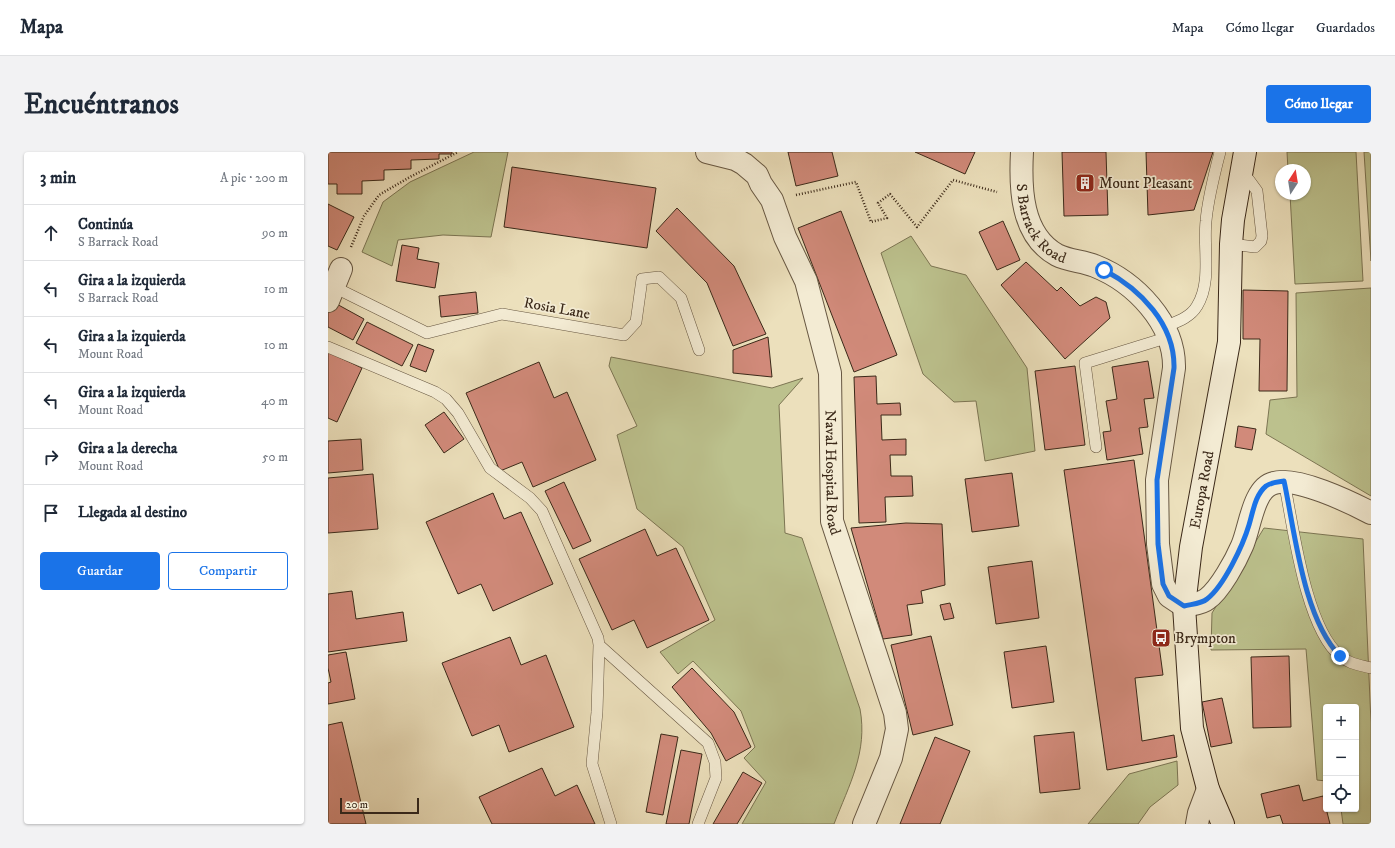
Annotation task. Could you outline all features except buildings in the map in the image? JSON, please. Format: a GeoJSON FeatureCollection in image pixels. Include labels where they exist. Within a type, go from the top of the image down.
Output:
{"type":"FeatureCollection","features":[{"type":"Feature","properties":{"kind":"street","name":"Naval Hospital Road"},"geometry":{"type":"LineString","coordinates":[[707,152],[735,159],[744,164],[757,175],[761,184],[772,200],[785,237],[806,281],[830,373],[832,521],[895,713],[897,729],[891,758],[864,824]]}},
{"type":"Feature","properties":{"kind":"street","name":"S Barrack Road"},"geometry":{"type":"LineString","coordinates":[[1022,152],[1021,185],[1026,213],[1033,231],[1050,250],[1064,258],[1100,268],[1125,283],[1150,307],[1167,332],[1174,357],[1174,368],[1157,480],[1158,544],[1163,584],[1169,596],[1184,606]]}},
{"type":"Feature","properties":{"kind":"street","name":"Europa Road"},"geometry":{"type":"LineString","coordinates":[[1223,824],[1208,789],[1192,728],[1184,606],[1191,547],[1229,342],[1231,244],[1233,220],[1245,152]]}},
{"type":"Feature","properties":{"kind":"street"},"geometry":{"type":"LineString","coordinates":[[1184,606],[1206,600],[1213,594],[1242,546],[1259,495],[1272,483],[1284,481],[1304,486],[1331,495],[1371,513]]}},
{"type":"Feature","properties":{"kind":"street"},"geometry":{"type":"LineString","coordinates":[[1197,824],[1199,813],[1208,789]]}},
{"type":"Feature","properties":{"kind":"lane"},"geometry":{"type":"LineString","coordinates":[[1096,447],[1085,363],[1167,332],[1193,312],[1201,298],[1205,273],[1207,206],[1220,152]]}},
{"type":"Feature","properties":{"kind":"lane"},"geometry":{"type":"LineString","coordinates":[[1231,244],[1255,247],[1261,241],[1262,236],[1257,191],[1249,180],[1241,174]]}},
{"type":"Feature","properties":{"kind":"lane","name":"Rosia Lane"},"geometry":{"type":"LineString","coordinates":[[334,286],[427,333],[502,314],[624,335],[636,322],[642,279],[659,276],[681,298],[699,350]]}},
{"type":"Feature","properties":{"kind":"lane"},"geometry":{"type":"LineString","coordinates":[[328,347],[435,392],[452,405],[468,429],[490,468],[530,498],[542,511],[598,638],[597,712],[592,764],[611,824]]}},
{"type":"Feature","properties":{"kind":"lane"},"geometry":{"type":"LineString","coordinates":[[1284,481],[1303,576],[1321,629],[1329,644],[1340,656],[1351,663],[1371,668]]}},
{"type":"Feature","properties":{"kind":"lane"},"geometry":{"type":"LineString","coordinates":[[599,645],[708,742],[715,762],[716,778],[698,824]]}},
{"type":"Feature","properties":{"kind":"path"},"geometry":{"type":"LineString","coordinates":[[334,286],[364,216],[379,195],[458,152]]}},
{"type":"Feature","properties":{"kind":"path"},"geometry":{"type":"LineString","coordinates":[[772,200],[856,182],[871,222],[887,218],[878,203],[890,194],[917,227],[953,180],[1023,198]]}},
{"type":"Feature","properties":{"kind":"green space"},"geometry":{"type":"Polygon","coordinates":[[[474,152],[508,152],[491,237],[443,235],[398,240],[392,266],[362,252],[383,202],[410,182],[474,152]]]}},
{"type":"Feature","properties":{"kind":"green space"},"geometry":{"type":"Polygon","coordinates":[[[1287,152],[1356,152],[1363,281],[1295,284],[1290,200],[1311,200],[1311,164],[1288,164],[1287,152]]]}},
{"type":"Feature","properties":{"kind":"green space"},"geometry":{"type":"Polygon","coordinates":[[[1364,152],[1371,152],[1371,261],[1364,152]]]}},
{"type":"Feature","properties":{"kind":"green space"},"geometry":{"type":"Polygon","coordinates":[[[911,236],[931,266],[966,275],[1027,368],[1035,451],[985,461],[976,401],[954,402],[923,374],[881,253],[911,236]]]}},
{"type":"Feature","properties":{"kind":"green space"},"geometry":{"type":"Polygon","coordinates":[[[1371,288],[1371,496],[1266,434],[1270,400],[1297,397],[1296,293],[1371,288]]]}},
{"type":"Feature","properties":{"kind":"green space"},"geometry":{"type":"Polygon","coordinates":[[[611,357],[772,388],[803,378],[779,405],[785,533],[802,538],[860,709],[862,725],[856,768],[834,824],[742,824],[766,782],[744,758],[755,747],[741,711],[693,661],[678,674],[660,652],[715,620],[683,547],[637,509],[617,435],[637,426],[609,366],[611,357]]]}},
{"type":"Feature","properties":{"kind":"green space"},"geometry":{"type":"Polygon","coordinates":[[[1264,528],[1363,539],[1371,723],[1371,824],[1343,824],[1341,812],[1359,812],[1359,704],[1323,704],[1323,781],[1317,780],[1306,649],[1211,650],[1212,613],[1264,528]]]}},
{"type":"Feature","properties":{"kind":"green space"},"geometry":{"type":"Polygon","coordinates":[[[1177,761],[1178,785],[1150,807],[1138,824],[1088,824],[1129,774],[1177,761]]]}},
{"type":"Feature","properties":{"kind":"place","name":"Mount Pleasant"},"geometry":{"type":"Point","coordinates":[1085,183]}},
{"type":"Feature","properties":{"kind":"place","name":"Brympton"},"geometry":{"type":"Point","coordinates":[1161,638]}},
{"type":"Feature","properties":{"kind":"route"},"geometry":{"type":"LineString","coordinates":[[1104,270],[1132,289],[1150,307],[1169,337],[1174,357],[1170,400],[1157,480],[1156,505],[1158,544],[1163,584],[1169,596],[1184,606],[1206,600],[1213,594],[1242,546],[1259,495],[1272,483],[1284,481],[1303,576],[1316,617],[1329,644],[1340,656]]}}]}
